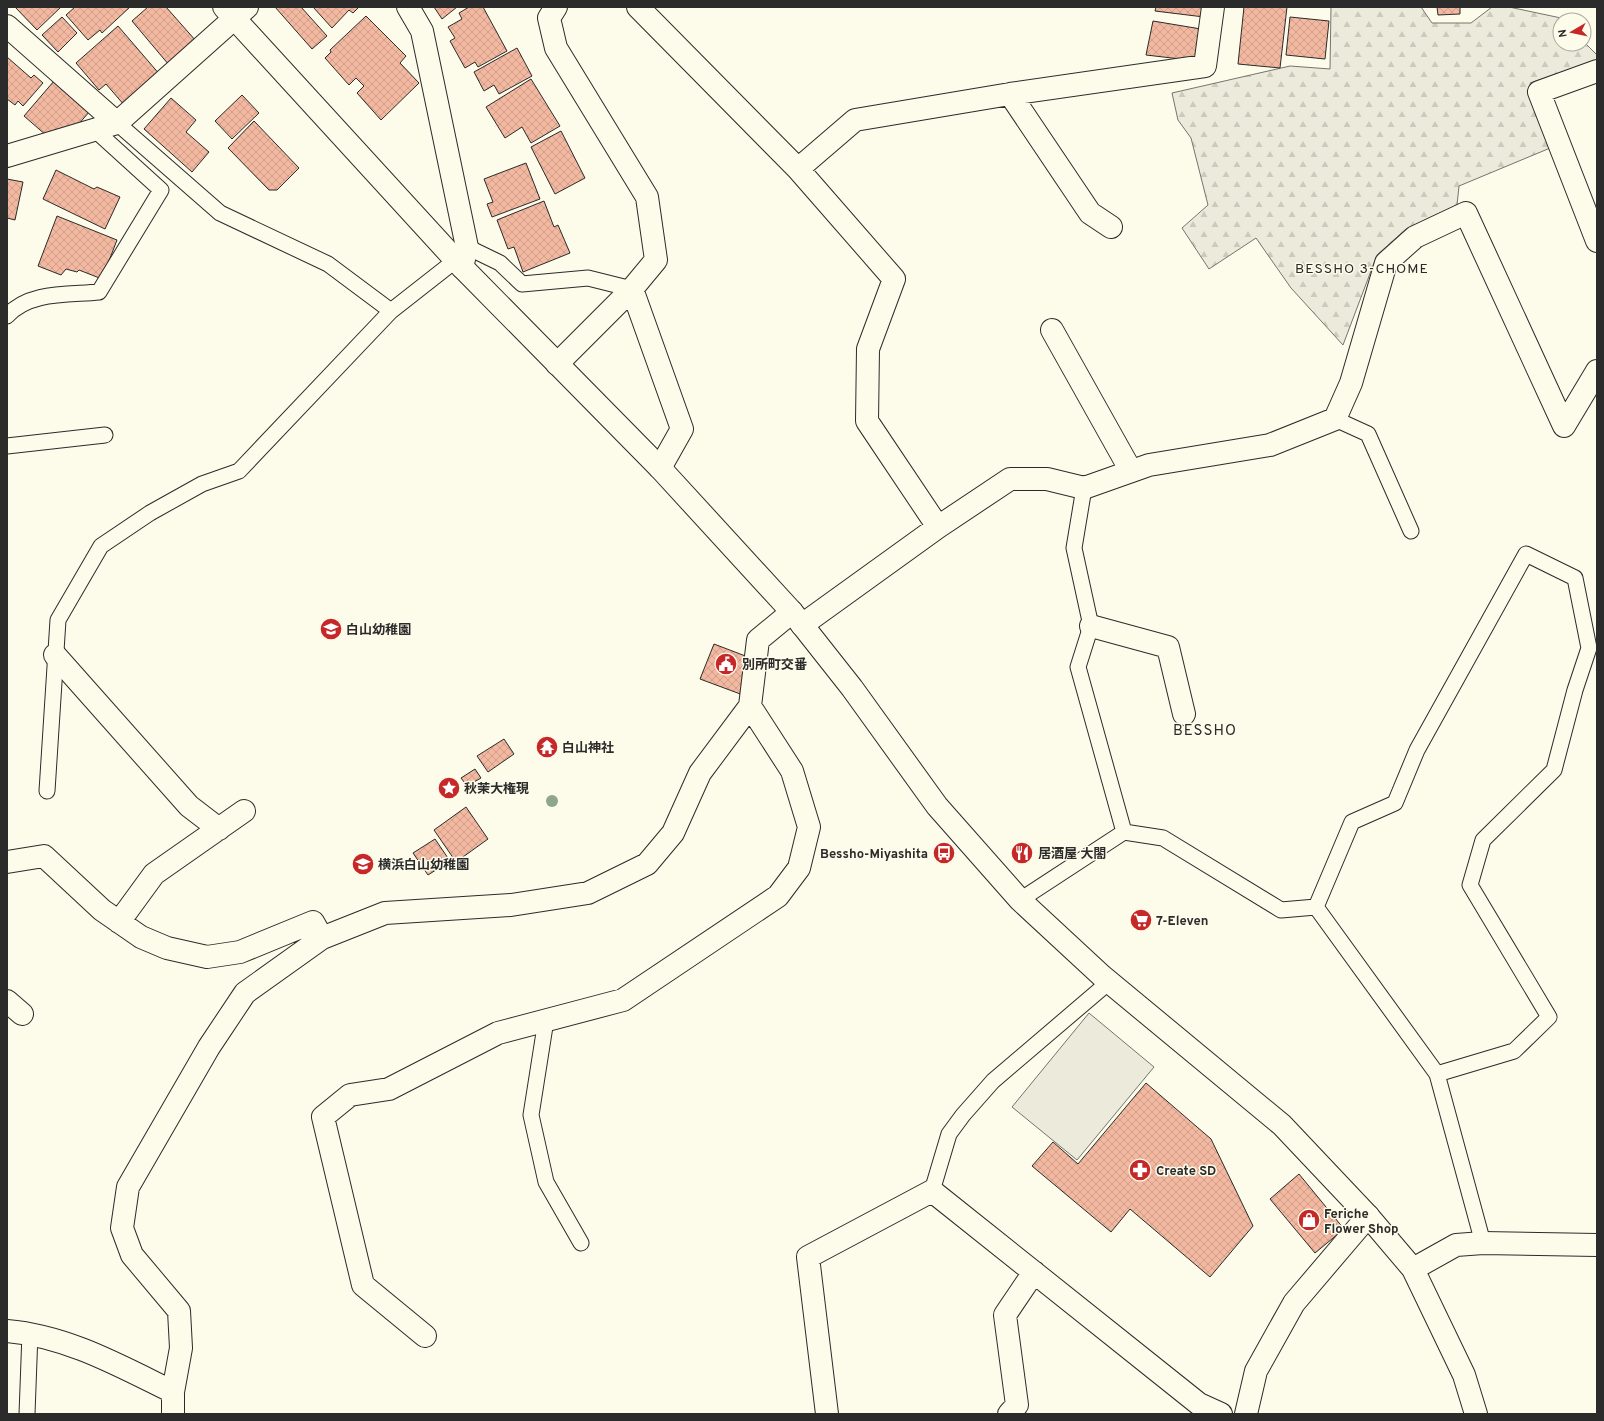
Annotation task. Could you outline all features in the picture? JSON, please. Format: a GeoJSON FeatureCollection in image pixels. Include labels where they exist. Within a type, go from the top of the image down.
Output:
{"type":"FeatureCollection","features":[{"type":"Feature","properties":{"kind":"street"},"geometry":{"type":"LineString","coordinates":[[408,7],[422,31],[462,258]]}},
{"type":"Feature","properties":{"kind":"street"},"geometry":{"type":"LineString","coordinates":[[638,7],[798,169],[894,279],[868,349],[867,421],[938,527]]}},
{"type":"Feature","properties":{"kind":"street"},"geometry":{"type":"LineString","coordinates":[[798,169],[855,120],[1010,94],[1205,66],[1213,7]]}},
{"type":"Feature","properties":{"kind":"street"},"geometry":{"type":"LineString","coordinates":[[7,156],[117,123],[235,11],[462,258],[557,364],[660,468],[797,618],[852,688],[937,806],[1020,900],[1109,982],[1282,1125],[1368,1216],[1413,1269],[1464,1375],[1476,1414]]}},
{"type":"Feature","properties":{"kind":"street"},"geometry":{"type":"LineString","coordinates":[[549,11],[556,48],[647,197],[656,260],[632,289],[557,364]]}},
{"type":"Feature","properties":{"kind":"street"},"geometry":{"type":"LineString","coordinates":[[7,26],[117,123]]}},
{"type":"Feature","properties":{"kind":"street"},"geometry":{"type":"LineString","coordinates":[[1597,71],[1539,92],[1597,241]]}},
{"type":"Feature","properties":{"kind":"street"},"geometry":{"type":"LineString","coordinates":[[1010,94],[1090,213],[1111,227]]}},
{"type":"Feature","properties":{"kind":"street"},"geometry":{"type":"LineString","coordinates":[[174,1414],[173,1392],[181,1348],[179,1310],[132,1255],[122,1228],[128,1187],[209,1047],[245,993],[322,938],[385,913],[511,905],[588,893],[646,864],[673,833],[700,773],[750,706],[758,640],[797,618],[1010,479],[1047,479],[1084,488],[1149,465],[1270,445],[1335,419],[1351,383],[1386,263],[1414,236],[1466,213],[1564,426],[1597,370]]}},
{"type":"Feature","properties":{"kind":"street"},"geometry":{"type":"LineString","coordinates":[[632,289],[682,429],[660,468]]}},
{"type":"Feature","properties":{"kind":"street"},"geometry":{"type":"LineString","coordinates":[[1052,330],[1131,471]]}},
{"type":"Feature","properties":{"kind":"street"},"geometry":{"type":"LineString","coordinates":[[1091,626],[1168,648],[1184,714]]}},
{"type":"Feature","properties":{"kind":"street"},"geometry":{"type":"LineString","coordinates":[[55,655],[189,806],[219,829]]}},
{"type":"Feature","properties":{"kind":"street"},"geometry":{"type":"LineString","coordinates":[[425,1336],[364,1286],[323,1117],[350,1095],[389,1089],[498,1033],[623,1000],[778,896],[799,868],[809,827],[792,771],[750,706]]}},
{"type":"Feature","properties":{"kind":"street"},"geometry":{"type":"LineString","coordinates":[[119,922],[154,874],[244,811]]}},
{"type":"Feature","properties":{"kind":"street"},"geometry":{"type":"LineString","coordinates":[[7,862],[44,856],[102,910],[141,937],[168,948],[207,957],[240,952],[313,922],[322,938]]}},
{"type":"Feature","properties":{"kind":"street"},"geometry":{"type":"LineString","coordinates":[[827,1414],[808,1257],[932,1191],[1199,1404],[1221,1414]]}},
{"type":"Feature","properties":{"kind":"street"},"geometry":{"type":"LineString","coordinates":[[1246,1414],[1256,1372],[1294,1304],[1368,1216]]}},
{"type":"Feature","properties":{"kind":"street"},"geometry":{"type":"LineString","coordinates":[[1413,1269],[1456,1245],[1483,1243],[1597,1245]]}},
{"type":"Feature","properties":{"kind":"street"},"geometry":{"type":"LineString","coordinates":[[1009,1414],[1017,1405],[1005,1315],[1034,1272]]}},
{"type":"Feature","properties":{"kind":"street"},"geometry":{"type":"LineString","coordinates":[[7,1331],[30,1333],[95,1354],[173,1392]]}},
{"type":"Feature","properties":{"kind":"lane"},"geometry":{"type":"LineString","coordinates":[[117,123],[220,213],[328,264],[391,312]]}},
{"type":"Feature","properties":{"kind":"lane"},"geometry":{"type":"LineString","coordinates":[[7,316],[14,309],[40,297],[99,292],[161,190],[95,130]]}},
{"type":"Feature","properties":{"kind":"lane"},"geometry":{"type":"LineString","coordinates":[[47,791],[58,620],[102,546],[150,513],[202,484],[238,471],[391,312],[462,258],[500,263],[522,284],[588,278],[632,289]]}},
{"type":"Feature","properties":{"kind":"lane"},"geometry":{"type":"LineString","coordinates":[[1335,419],[1368,434],[1411,531]]}},
{"type":"Feature","properties":{"kind":"lane"},"geometry":{"type":"LineString","coordinates":[[7,446],[105,435]]}},
{"type":"Feature","properties":{"kind":"lane"},"geometry":{"type":"LineString","coordinates":[[1084,488],[1074,548],[1091,626],[1078,667],[1124,832]]}},
{"type":"Feature","properties":{"kind":"lane"},"geometry":{"type":"LineString","coordinates":[[1316,907],[1352,822],[1395,803],[1417,750],[1526,554],[1575,578],[1589,648],[1575,690],[1554,770],[1483,840],[1470,886],[1549,1017],[1514,1051],[1437,1074]]}},
{"type":"Feature","properties":{"kind":"lane"},"geometry":{"type":"LineString","coordinates":[[1020,900],[1124,832],[1164,838],[1281,910],[1316,907]]}},
{"type":"Feature","properties":{"kind":"lane"},"geometry":{"type":"LineString","coordinates":[[1316,907],[1437,1074],[1483,1243]]}},
{"type":"Feature","properties":{"kind":"lane"},"geometry":{"type":"LineString","coordinates":[[932,1191],[949,1134],[963,1115],[993,1082],[1109,982]]}},
{"type":"Feature","properties":{"kind":"lane"},"geometry":{"type":"LineString","coordinates":[[546,1020],[531,1115],[546,1182],[581,1243]]}},
{"type":"Feature","properties":{"kind":"lane"},"geometry":{"type":"LineString","coordinates":[[27,1414],[30,1333]]}},
{"type":"Feature","properties":{"kind":"green space"},"geometry":{"type":"Polygon","coordinates":[[[1331,7],[1421,7],[1432,23],[1471,23],[1492,7],[1509,7],[1552,16],[1552,52],[1592,52],[1592,50],[1597,55],[1597,60],[1530,83],[1555,146],[1459,186],[1457,205],[1406,229],[1377,255],[1343,345],[1291,288],[1256,238],[1209,269],[1182,228],[1208,205],[1191,138],[1178,120],[1172,93],[1290,66],[1330,69],[1331,7]]]}},
{"type":"Feature","properties":{"kind":"shaded area"},"geometry":{"type":"Polygon","coordinates":[[[1089,1013],[1154,1067],[1077,1160],[1012,1107],[1089,1013]]]}},
{"type":"Feature","properties":{"kind":"building"},"geometry":{"type":"Polygon","coordinates":[[[15,7],[61,7],[37,30],[15,7]]]}},
{"type":"Feature","properties":{"kind":"building"},"geometry":{"type":"Polygon","coordinates":[[[75,7],[130,7],[102,33],[100,30],[88,40],[66,15],[75,7]]]}},
{"type":"Feature","properties":{"kind":"building"},"geometry":{"type":"Polygon","coordinates":[[[148,7],[166,7],[196,41],[169,65],[132,21],[148,7]]]}},
{"type":"Feature","properties":{"kind":"building"},"geometry":{"type":"Polygon","coordinates":[[[275,7],[301,7],[327,36],[312,49],[275,7]]]}},
{"type":"Feature","properties":{"kind":"building"},"geometry":{"type":"Polygon","coordinates":[[[313,7],[359,7],[353,13],[349,10],[332,28],[313,7]]]}},
{"type":"Feature","properties":{"kind":"building"},"geometry":{"type":"Polygon","coordinates":[[[434,7],[457,7],[442,19],[434,7]]]}},
{"type":"Feature","properties":{"kind":"building"},"geometry":{"type":"Polygon","coordinates":[[[469,7],[483,7],[507,51],[478,67],[475,62],[465,68],[450,41],[455,38],[448,27],[462,19],[459,13],[469,7]]]}},
{"type":"Feature","properties":{"kind":"building"},"geometry":{"type":"Polygon","coordinates":[[[1156,7],[1205,7],[1204,17],[1155,11],[1156,7]]]}},
{"type":"Feature","properties":{"kind":"building"},"geometry":{"type":"Polygon","coordinates":[[[1244,7],[1287,7],[1280,68],[1238,64],[1244,7]]]}},
{"type":"Feature","properties":{"kind":"building"},"geometry":{"type":"Polygon","coordinates":[[[1437,7],[1460,7],[1460,14],[1438,15],[1437,7]]]}},
{"type":"Feature","properties":{"kind":"building"},"geometry":{"type":"Polygon","coordinates":[[[366,16],[406,56],[400,63],[419,83],[381,120],[357,93],[364,86],[356,78],[349,85],[325,58],[331,52],[330,50],[366,16]]]}},
{"type":"Feature","properties":{"kind":"building"},"geometry":{"type":"Polygon","coordinates":[[[62,17],[77,33],[58,52],[42,35],[62,17]]]}},
{"type":"Feature","properties":{"kind":"building"},"geometry":{"type":"Polygon","coordinates":[[[1290,17],[1329,21],[1325,59],[1286,55],[1290,17]]]}},
{"type":"Feature","properties":{"kind":"building"},"geometry":{"type":"Polygon","coordinates":[[[1153,21],[1201,29],[1198,61],[1146,55],[1153,21]]]}},
{"type":"Feature","properties":{"kind":"building"},"geometry":{"type":"Polygon","coordinates":[[[118,26],[161,76],[125,106],[106,84],[99,90],[76,63],[118,26]]]}},
{"type":"Feature","properties":{"kind":"building"},"geometry":{"type":"Polygon","coordinates":[[[517,48],[532,76],[499,94],[494,85],[484,91],[474,72],[517,48]]]}},
{"type":"Feature","properties":{"kind":"building"},"geometry":{"type":"Polygon","coordinates":[[[7,57],[31,78],[34,75],[43,83],[23,106],[18,101],[15,105],[7,99],[7,57]]]}},
{"type":"Feature","properties":{"kind":"building"},"geometry":{"type":"Polygon","coordinates":[[[531,79],[560,126],[531,143],[522,127],[505,138],[486,107],[531,79]]]}},
{"type":"Feature","properties":{"kind":"building"},"geometry":{"type":"Polygon","coordinates":[[[54,81],[90,111],[77,126],[47,136],[24,116],[54,81]]]}},
{"type":"Feature","properties":{"kind":"building"},"geometry":{"type":"Polygon","coordinates":[[[242,95],[259,113],[232,139],[215,121],[242,95]]]}},
{"type":"Feature","properties":{"kind":"building"},"geometry":{"type":"Polygon","coordinates":[[[171,98],[196,120],[186,132],[209,152],[192,172],[144,129],[171,98]]]}},
{"type":"Feature","properties":{"kind":"building"},"geometry":{"type":"Polygon","coordinates":[[[254,121],[299,168],[277,190],[269,190],[228,148],[254,121]]]}},
{"type":"Feature","properties":{"kind":"building"},"geometry":{"type":"Polygon","coordinates":[[[561,131],[585,178],[555,194],[531,147],[561,131]]]}},
{"type":"Feature","properties":{"kind":"building"},"geometry":{"type":"Polygon","coordinates":[[[526,163],[540,199],[492,217],[487,204],[493,202],[484,179],[526,163]]]}},
{"type":"Feature","properties":{"kind":"building"},"geometry":{"type":"Polygon","coordinates":[[[56,170],[94,189],[97,187],[120,197],[105,229],[43,199],[56,170]]]}},
{"type":"Feature","properties":{"kind":"building"},"geometry":{"type":"Polygon","coordinates":[[[7,179],[23,182],[15,220],[7,218],[7,179]]]}},
{"type":"Feature","properties":{"kind":"building"},"geometry":{"type":"Polygon","coordinates":[[[544,201],[554,227],[558,225],[570,253],[523,272],[514,247],[508,249],[497,220],[544,201]]]}},
{"type":"Feature","properties":{"kind":"building"},"geometry":{"type":"Polygon","coordinates":[[[57,216],[117,240],[102,279],[79,270],[77,272],[66,269],[61,275],[38,266],[57,216]]]}},
{"type":"Feature","properties":{"kind":"building","name":"別所町交番"},"geometry":{"type":"Polygon","coordinates":[[[714,644],[748,657],[743,695],[700,679],[714,644]]]}},
{"type":"Feature","properties":{"kind":"building"},"geometry":{"type":"Polygon","coordinates":[[[504,739],[514,754],[488,772],[477,756],[504,739]]]}},
{"type":"Feature","properties":{"kind":"building"},"geometry":{"type":"Polygon","coordinates":[[[475,769],[481,778],[467,786],[461,778],[475,769]]]}},
{"type":"Feature","properties":{"kind":"building"},"geometry":{"type":"Polygon","coordinates":[[[466,807],[488,839],[456,862],[434,830],[466,807]]]}},
{"type":"Feature","properties":{"kind":"building"},"geometry":{"type":"Polygon","coordinates":[[[435,839],[450,861],[428,875],[413,853],[435,839]]]}},
{"type":"Feature","properties":{"kind":"building","name":"Create SD"},"geometry":{"type":"Polygon","coordinates":[[[1146,1083],[1211,1139],[1253,1226],[1210,1277],[1130,1209],[1111,1232],[1032,1166],[1053,1142],[1078,1164],[1146,1083]]]}},
{"type":"Feature","properties":{"kind":"building"},"geometry":{"type":"Polygon","coordinates":[[[1299,1174],[1344,1229],[1315,1253],[1270,1199],[1299,1174]]]}},
{"type":"Feature","properties":{"kind":"place","name":"白山幼稚園"},"geometry":{"type":"Point","coordinates":[331,629]}},
{"type":"Feature","properties":{"kind":"place","name":"別所町交番"},"geometry":{"type":"Point","coordinates":[726,664]}},
{"type":"Feature","properties":{"kind":"place","name":"白山神社"},"geometry":{"type":"Point","coordinates":[547,747]}},
{"type":"Feature","properties":{"kind":"place","name":"秋茉大権現"},"geometry":{"type":"Point","coordinates":[449,788]}},
{"type":"Feature","properties":{"kind":"place","name":"Bessho-Miyashita"},"geometry":{"type":"Point","coordinates":[944,853]}},
{"type":"Feature","properties":{"kind":"place","name":"居酒屋 大閤"},"geometry":{"type":"Point","coordinates":[1022,853]}},
{"type":"Feature","properties":{"kind":"place","name":"横浜白山幼稚園"},"geometry":{"type":"Point","coordinates":[363,864]}},
{"type":"Feature","properties":{"kind":"place","name":"7-Eleven"},"geometry":{"type":"Point","coordinates":[1141,920]}},
{"type":"Feature","properties":{"kind":"place","name":"Create SD"},"geometry":{"type":"Point","coordinates":[1140,1170]}},
{"type":"Feature","properties":{"kind":"place","name":"Feriche Flower Shop"},"geometry":{"type":"Point","coordinates":[1309,1220]}},
{"type":"Feature","properties":{"kind":"district","name":"BESSHO 3-CHOME"},"geometry":{"type":"Point","coordinates":[1362,268]}},
{"type":"Feature","properties":{"kind":"district","name":"BESSHO"},"geometry":{"type":"Point","coordinates":[1205,730]}}]}
